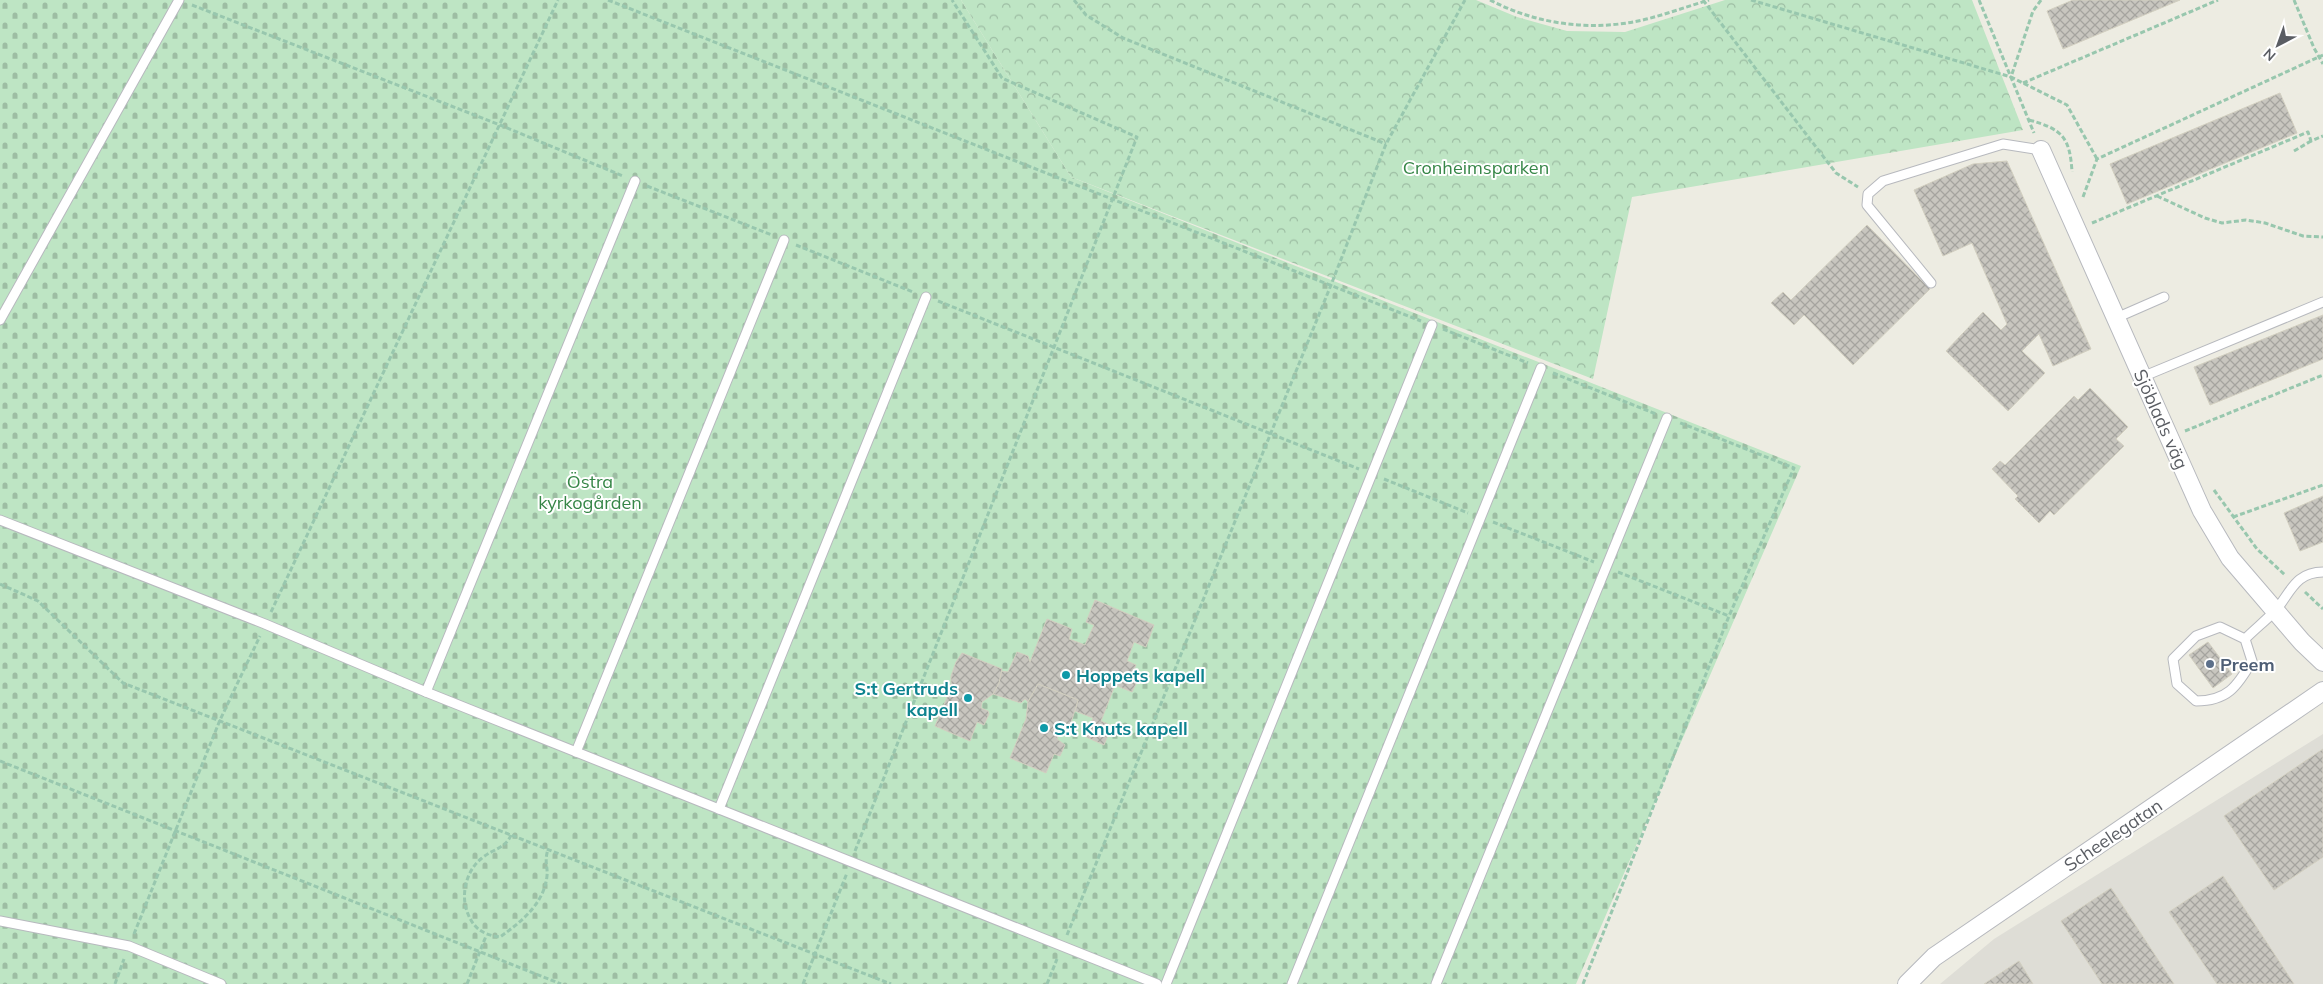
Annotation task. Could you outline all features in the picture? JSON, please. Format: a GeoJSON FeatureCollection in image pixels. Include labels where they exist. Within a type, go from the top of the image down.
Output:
{"type":"FeatureCollection","features":[{"type":"Feature","properties":{"kind":"street","name":"Sjöblads väg"},"geometry":{"type":"LineString","coordinates":[[2041,150],[2202,510],[2230,558],[2302,642],[2323,662]]}},
{"type":"Feature","properties":{"kind":"street","name":"Scheelegatan"},"geometry":{"type":"LineString","coordinates":[[1907,984],[1934,957],[2323,691]]}},
{"type":"Feature","properties":{"kind":"lane"},"geometry":{"type":"LineString","coordinates":[[0,320],[180,0]]}},
{"type":"Feature","properties":{"kind":"lane"},"geometry":{"type":"LineString","coordinates":[[1931,283],[1868,205],[1868,194],[1883,181],[2003,144],[2041,150]]}},
{"type":"Feature","properties":{"kind":"lane"},"geometry":{"type":"LineString","coordinates":[[426,692],[635,181]]}},
{"type":"Feature","properties":{"kind":"lane"},"geometry":{"type":"LineString","coordinates":[[576,752],[784,240]]}},
{"type":"Feature","properties":{"kind":"lane"},"geometry":{"type":"LineString","coordinates":[[719,809],[926,297]]}},
{"type":"Feature","properties":{"kind":"lane"},"geometry":{"type":"LineString","coordinates":[[2116,318],[2164,297]]}},
{"type":"Feature","properties":{"kind":"lane"},"geometry":{"type":"LineString","coordinates":[[2142,377],[2323,302]]}},
{"type":"Feature","properties":{"kind":"lane"},"geometry":{"type":"LineString","coordinates":[[1166,984],[1432,325]]}},
{"type":"Feature","properties":{"kind":"lane"},"geometry":{"type":"LineString","coordinates":[[1292,984],[1542,368]]}},
{"type":"Feature","properties":{"kind":"lane"},"geometry":{"type":"LineString","coordinates":[[1436,984],[1667,418]]}},
{"type":"Feature","properties":{"kind":"lane"},"geometry":{"type":"LineString","coordinates":[[0,520],[265,624],[426,692],[1157,984]]}},
{"type":"Feature","properties":{"kind":"lane"},"geometry":{"type":"LineString","coordinates":[[2245,639],[2275,611],[2294,583],[2315,572],[2323,572]]}},
{"type":"Feature","properties":{"kind":"lane"},"geometry":{"type":"LineString","coordinates":[[2220,627],[2245,639],[2252,662],[2239,684],[2214,701],[2196,701],[2178,684],[2173,659],[2196,636],[2220,627]]}},
{"type":"Feature","properties":{"kind":"lane"},"geometry":{"type":"LineString","coordinates":[[0,921],[129,946],[222,984]]}},
{"type":"Feature","properties":{"kind":"path"},"geometry":{"type":"LineString","coordinates":[[115,984],[220,720],[558,0]]}},
{"type":"Feature","properties":{"kind":"path"},"geometry":{"type":"LineString","coordinates":[[608,0],[1794,468],[1729,616],[1584,984]]}},
{"type":"Feature","properties":{"kind":"path"},"geometry":{"type":"LineString","coordinates":[[803,984],[1137,137],[1002,78],[952,0]]}},
{"type":"Feature","properties":{"kind":"path"},"geometry":{"type":"LineString","coordinates":[[1074,0],[1086,16],[1123,38],[1386,144]]}},
{"type":"Feature","properties":{"kind":"path"},"geometry":{"type":"LineString","coordinates":[[1047,984],[1332,285],[1386,144],[1465,0]]}},
{"type":"Feature","properties":{"kind":"path"},"geometry":{"type":"LineString","coordinates":[[1490,0],[1508,10],[1546,21],[1592,27],[1629,23],[1709,0]]}},
{"type":"Feature","properties":{"kind":"path"},"geometry":{"type":"LineString","coordinates":[[1751,0],[2010,76],[2067,106],[2098,159]]}},
{"type":"Feature","properties":{"kind":"path"},"geometry":{"type":"LineString","coordinates":[[1979,0],[2029,120],[2052,126],[2065,139],[2071,155],[2072,178]]}},
{"type":"Feature","properties":{"kind":"path"},"geometry":{"type":"LineString","coordinates":[[2010,76],[2033,11],[2041,0]]}},
{"type":"Feature","properties":{"kind":"path"},"geometry":{"type":"LineString","coordinates":[[2024,83],[2218,0]]}},
{"type":"Feature","properties":{"kind":"path"},"geometry":{"type":"LineString","coordinates":[[2294,0],[2318,57],[2323,64]]}},
{"type":"Feature","properties":{"kind":"path"},"geometry":{"type":"LineString","coordinates":[[1703,1],[1836,173],[1868,194]]}},
{"type":"Feature","properties":{"kind":"path"},"geometry":{"type":"LineString","coordinates":[[189,4],[500,125],[635,181],[1729,616]]}},
{"type":"Feature","properties":{"kind":"path"},"geometry":{"type":"LineString","coordinates":[[2079,192],[2082,199],[2098,159],[2323,55]]}},
{"type":"Feature","properties":{"kind":"path"},"geometry":{"type":"LineString","coordinates":[[2092,223],[2308,132],[2311,141]]}},
{"type":"Feature","properties":{"kind":"path"},"geometry":{"type":"LineString","coordinates":[[2294,151],[2323,136]]}},
{"type":"Feature","properties":{"kind":"path"},"geometry":{"type":"LineString","coordinates":[[2157,196],[2205,218],[2222,223],[2246,220],[2266,223],[2303,236],[2323,237]]}},
{"type":"Feature","properties":{"kind":"path"},"geometry":{"type":"LineString","coordinates":[[2089,215],[2096,232]]}},
{"type":"Feature","properties":{"kind":"path"},"geometry":{"type":"LineString","coordinates":[[2184,437],[2182,432],[2323,375]]}},
{"type":"Feature","properties":{"kind":"path"},"geometry":{"type":"LineString","coordinates":[[2209,481],[2257,549],[2323,609]]}},
{"type":"Feature","properties":{"kind":"path"},"geometry":{"type":"LineString","coordinates":[[2233,517],[2323,485]]}},
{"type":"Feature","properties":{"kind":"path"},"geometry":{"type":"LineString","coordinates":[[0,584],[38,601],[123,682],[891,984]]}},
{"type":"Feature","properties":{"kind":"path"},"geometry":{"type":"LineString","coordinates":[[0,761],[176,829],[561,984]]}},
{"type":"Feature","properties":{"kind":"path"},"geometry":{"type":"LineString","coordinates":[[512,835],[508,844],[482,858],[472,869],[465,886],[466,910],[472,924],[486,936],[500,937],[519,923],[541,899],[548,874],[544,862],[548,849]]}},
{"type":"Feature","properties":{"kind":"path"},"geometry":{"type":"LineString","coordinates":[[466,984],[486,936]]}},
{"type":"Feature","properties":{"kind":"shaded area"},"geometry":{"type":"Polygon","coordinates":[[[2323,734],[2323,984],[1940,984],[1994,939],[2323,734]]]}},
{"type":"Feature","properties":{"kind":"green space","name":"Östra kyrkogården"},"geometry":{"type":"Polygon","coordinates":[[[0,0],[961,0],[1071,177],[1801,466],[1576,984],[0,984],[0,0]]]}},
{"type":"Feature","properties":{"kind":"green space","name":"Cronheimsparken"},"geometry":{"type":"Polygon","coordinates":[[[961,0],[1476,0],[1517,17],[1567,31],[1625,32],[1725,0],[1972,0],[2023,130],[1632,197],[1593,379],[1071,177],[961,0]]]}},
{"type":"Feature","properties":{"kind":"building"},"geometry":{"type":"Polygon","coordinates":[[[2073,0],[2180,0],[2063,49],[2047,11],[2073,0]]]}},
{"type":"Feature","properties":{"kind":"building"},"geometry":{"type":"Polygon","coordinates":[[[2280,93],[2297,133],[2127,204],[2110,164],[2280,93]]]}},
{"type":"Feature","properties":{"kind":"building"},"geometry":{"type":"Polygon","coordinates":[[[2007,161],[2091,349],[2053,366],[2039,334],[2022,351],[2045,373],[2008,411],[1946,351],[1983,312],[2001,330],[2007,324],[1972,243],[1943,256],[1914,190],[1973,164],[2007,161]]]}},
{"type":"Feature","properties":{"kind":"building"},"geometry":{"type":"Polygon","coordinates":[[[1867,225],[1930,289],[1853,365],[1804,315],[1794,325],[1771,303],[1783,292],[1791,300],[1867,225]]]}},
{"type":"Feature","properties":{"kind":"building"},"geometry":{"type":"Polygon","coordinates":[[[2323,315],[2323,359],[2210,405],[2194,367],[2323,315]]]}},
{"type":"Feature","properties":{"kind":"building"},"geometry":{"type":"Polygon","coordinates":[[[2090,388],[2128,427],[2116,439],[2124,446],[2054,515],[2050,511],[2039,523],[2015,499],[2018,496],[1992,469],[2000,461],[2005,465],[2074,396],[2078,400],[2090,388]]]}},
{"type":"Feature","properties":{"kind":"building"},"geometry":{"type":"Polygon","coordinates":[[[2323,496],[2323,542],[2300,551],[2284,513],[2323,496]]]}},
{"type":"Feature","properties":{"kind":"building","name":"Hoppets kapell"},"geometry":{"type":"Polygon","coordinates":[[[1095,600],[1154,625],[1146,647],[1134,642],[1127,661],[1136,665],[1131,677],[1138,680],[1132,692],[1115,685],[1101,721],[1112,726],[1104,745],[1086,737],[1093,718],[1075,711],[1078,700],[1038,684],[1028,702],[1025,699],[1021,703],[993,694],[999,683],[1001,671],[1008,672],[1017,652],[1028,656],[1030,662],[1047,619],[1072,629],[1069,639],[1085,645],[1094,625],[1086,622],[1095,600]]]}},
{"type":"Feature","properties":{"kind":"building","name":"Preem"},"geometry":{"type":"Polygon","coordinates":[[[2208,642],[2232,674],[2213,688],[2189,655],[2208,642]]]}},
{"type":"Feature","properties":{"kind":"building","name":"S:t Gertruds kapell"},"geometry":{"type":"Polygon","coordinates":[[[962,653],[1002,669],[999,683],[993,694],[982,702],[981,708],[988,711],[989,714],[984,725],[977,722],[970,741],[935,726],[951,688],[951,676],[956,662],[962,653]]]}},
{"type":"Feature","properties":{"kind":"building","name":"S:t Knuts kapell"},"geometry":{"type":"Polygon","coordinates":[[[1038,684],[1078,700],[1071,723],[1059,734],[1057,739],[1065,745],[1060,756],[1054,754],[1046,773],[1010,758],[1026,719],[1028,702],[1038,684]]]}},
{"type":"Feature","properties":{"kind":"building"},"geometry":{"type":"Polygon","coordinates":[[[2323,749],[2323,857],[2274,890],[2224,816],[2323,749]]]}},
{"type":"Feature","properties":{"kind":"building"},"geometry":{"type":"Polygon","coordinates":[[[2223,876],[2294,984],[2217,984],[2169,912],[2223,876]]]}},
{"type":"Feature","properties":{"kind":"building"},"geometry":{"type":"Polygon","coordinates":[[[2111,888],[2174,984],[2102,984],[2061,921],[2111,888]]]}},
{"type":"Feature","properties":{"kind":"building"},"geometry":{"type":"Polygon","coordinates":[[[2019,961],[2033,984],[1984,984],[2019,961]]]}},
{"type":"Feature","properties":{"kind":"place","name":"Preem"},"geometry":{"type":"Point","coordinates":[2210,664]}},
{"type":"Feature","properties":{"kind":"place","name":"Hoppets kapell"},"geometry":{"type":"Point","coordinates":[1066,675]}},
{"type":"Feature","properties":{"kind":"place","name":"S:t Gertruds kapell"},"geometry":{"type":"Point","coordinates":[968,698]}},
{"type":"Feature","properties":{"kind":"place","name":"S:t Knuts kapell"},"geometry":{"type":"Point","coordinates":[1044,728]}}]}
